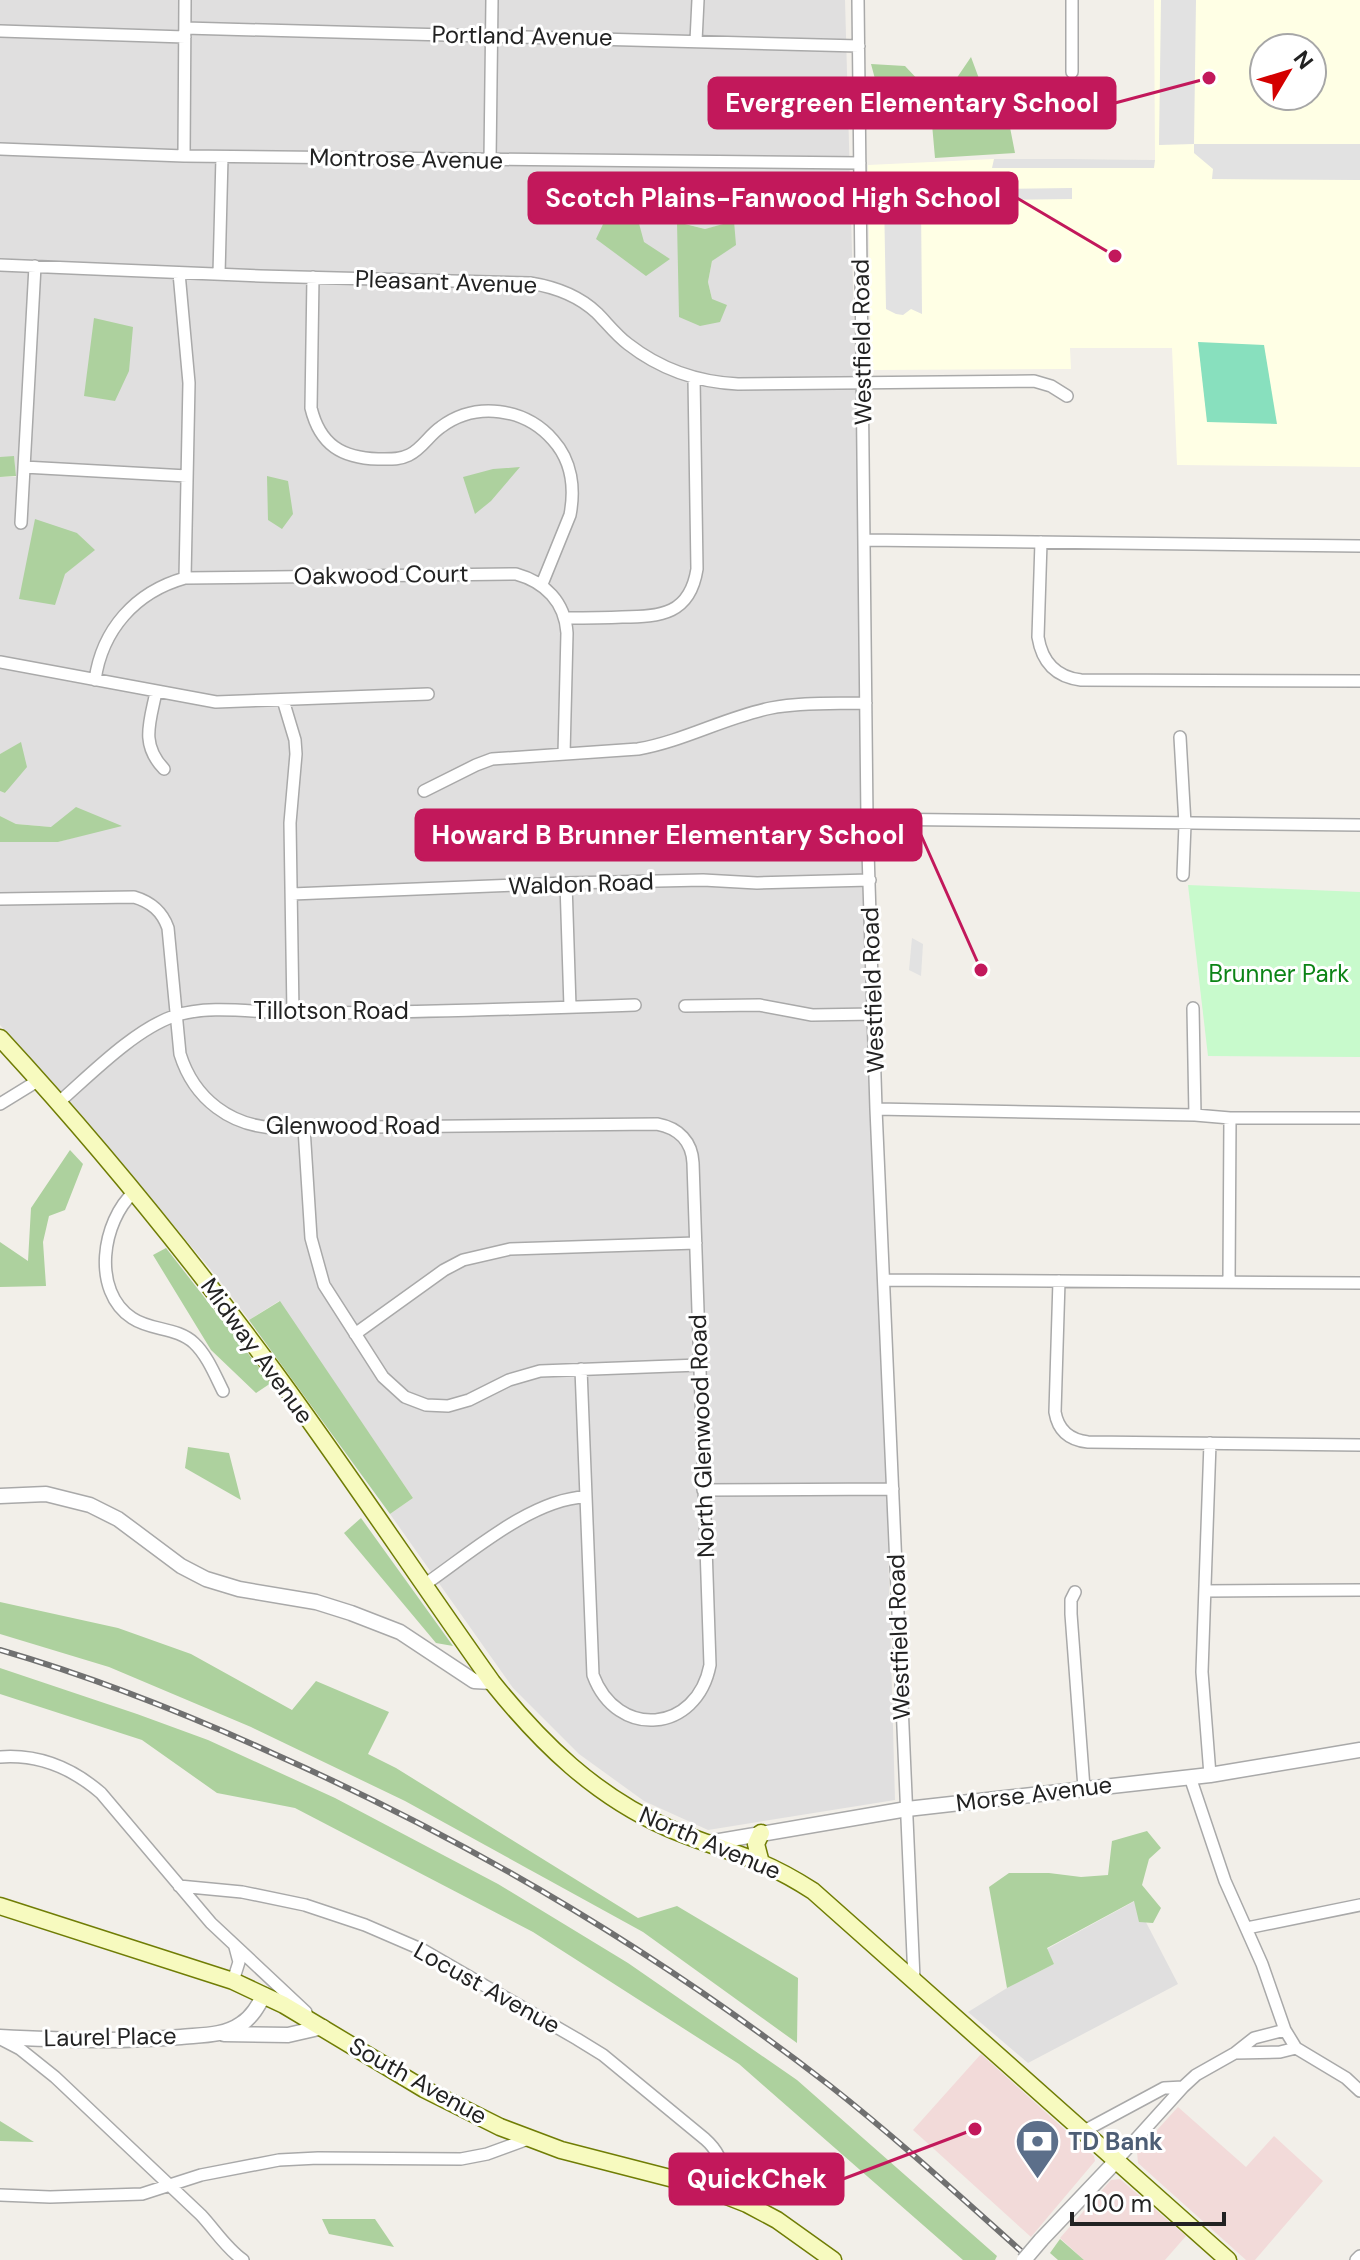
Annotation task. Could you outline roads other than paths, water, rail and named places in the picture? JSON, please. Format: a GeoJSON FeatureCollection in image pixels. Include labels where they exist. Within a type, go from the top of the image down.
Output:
{"type":"FeatureCollection","features":[{"type":"Feature","properties":{"kind":"main road","name":"Midway Avenue"},"geometry":{"type":"LineString","coordinates":[[0,1038],[39,1080],[196,1268],[275,1373],[492,1682]]}},
{"type":"Feature","properties":{"kind":"main road","name":"North Avenue"},"geometry":{"type":"LineString","coordinates":[[492,1682],[536,1734],[604,1793],[648,1818],[761,1863],[813,1891],[1228,2260]]}},
{"type":"Feature","properties":{"kind":"main road"},"geometry":{"type":"LineString","coordinates":[[761,1833],[756,1844],[761,1863]]}},
{"type":"Feature","properties":{"kind":"main road","name":"South Avenue"},"geometry":{"type":"LineString","coordinates":[[0,1906],[233,1981],[323,2027],[424,2089],[528,2139],[701,2186],[747,2204],[777,2220],[833,2260]]}},
{"type":"Feature","properties":{"kind":"street"},"geometry":{"type":"LineString","coordinates":[[184,156],[185,0]]}},
{"type":"Feature","properties":{"kind":"street"},"geometry":{"type":"LineString","coordinates":[[490,160],[492,0]]}},
{"type":"Feature","properties":{"kind":"street"},"geometry":{"type":"LineString","coordinates":[[696,41],[698,0]]}},
{"type":"Feature","properties":{"kind":"street","name":"Westfield Road"},"geometry":{"type":"LineString","coordinates":[[858,0],[867,819],[876,1109],[914,1979]]}},
{"type":"Feature","properties":{"kind":"street"},"geometry":{"type":"LineString","coordinates":[[1072,0],[1072,72]]}},
{"type":"Feature","properties":{"kind":"street","name":"Portland Avenue"},"geometry":{"type":"LineString","coordinates":[[0,31],[491,36],[859,46]]}},
{"type":"Feature","properties":{"kind":"street","name":"Montrose Avenue"},"geometry":{"type":"LineString","coordinates":[[0,149],[222,157],[860,163]]}},
{"type":"Feature","properties":{"kind":"street"},"geometry":{"type":"LineString","coordinates":[[219,274],[222,157]]}},
{"type":"Feature","properties":{"kind":"street","name":"Pleasant Avenue"},"geometry":{"type":"LineString","coordinates":[[0,265],[542,285],[565,292],[587,305],[639,353],[694,378],[738,384],[1034,381],[1051,386],[1067,396]]}},
{"type":"Feature","properties":{"kind":"street"},"geometry":{"type":"LineString","coordinates":[[21,523],[35,266]]}},
{"type":"Feature","properties":{"kind":"street"},"geometry":{"type":"LineString","coordinates":[[179,273],[189,383],[185,578]]}},
{"type":"Feature","properties":{"kind":"street"},"geometry":{"type":"LineString","coordinates":[[313,277],[311,408],[316,426],[336,449],[364,458],[402,458],[417,450],[450,421],[474,412],[491,411],[525,418],[540,427],[558,446],[569,469],[573,486],[572,503],[542,584],[558,602],[567,633],[564,754]]}},
{"type":"Feature","properties":{"kind":"street"},"geometry":{"type":"LineString","coordinates":[[565,618],[660,615],[679,606],[692,589],[697,569],[694,378]]}},
{"type":"Feature","properties":{"kind":"street"},"geometry":{"type":"LineString","coordinates":[[24,467],[187,476]]}},
{"type":"Feature","properties":{"kind":"street"},"geometry":{"type":"LineString","coordinates":[[864,540],[1360,546]]}},
{"type":"Feature","properties":{"kind":"street"},"geometry":{"type":"LineString","coordinates":[[1041,542],[1038,637],[1040,649],[1049,665],[1063,676],[1081,680],[1360,681]]}},
{"type":"Feature","properties":{"kind":"street","name":"Oakwood Court"},"geometry":{"type":"LineString","coordinates":[[95,680],[104,644],[125,613],[154,590],[185,578],[509,573],[542,584]]}},
{"type":"Feature","properties":{"kind":"street"},"geometry":{"type":"LineString","coordinates":[[0,662],[216,702],[428,694]]}},
{"type":"Feature","properties":{"kind":"street"},"geometry":{"type":"LineString","coordinates":[[156,692],[148,731],[149,744],[153,758],[164,769]]}},
{"type":"Feature","properties":{"kind":"street"},"geometry":{"type":"LineString","coordinates":[[283,700],[296,754],[290,823],[293,1013]]}},
{"type":"Feature","properties":{"kind":"street"},"geometry":{"type":"LineString","coordinates":[[424,791],[492,759],[638,749],[661,745],[770,708],[866,703]]}},
{"type":"Feature","properties":{"kind":"street"},"geometry":{"type":"LineString","coordinates":[[1180,737],[1185,824],[1183,875]]}},
{"type":"Feature","properties":{"kind":"street"},"geometry":{"type":"LineString","coordinates":[[867,819],[1360,825]]}},
{"type":"Feature","properties":{"kind":"street","name":"Waldon Road"},"geometry":{"type":"LineString","coordinates":[[292,894],[566,883],[870,880]]}},
{"type":"Feature","properties":{"kind":"street"},"geometry":{"type":"LineString","coordinates":[[566,883],[570,1007]]}},
{"type":"Feature","properties":{"kind":"street","name":"Glenwood Road"},"geometry":{"type":"LineString","coordinates":[[0,899],[134,897],[152,905],[165,919],[168,928],[183,1064],[193,1083],[213,1106],[250,1125],[304,1128],[657,1124],[676,1131]]}},
{"type":"Feature","properties":{"kind":"street","name":"Tillotson Road"},"geometry":{"type":"LineString","coordinates":[[58,1103],[137,1036],[159,1022],[203,1010],[293,1013],[635,1005]]}},
{"type":"Feature","properties":{"kind":"street"},"geometry":{"type":"LineString","coordinates":[[685,1006],[759,1005],[812,1015],[875,1014]]}},
{"type":"Feature","properties":{"kind":"street"},"geometry":{"type":"LineString","coordinates":[[1193,1008],[1195,1115]]}},
{"type":"Feature","properties":{"kind":"street"},"geometry":{"type":"LineString","coordinates":[[0,1104],[39,1080]]}},
{"type":"Feature","properties":{"kind":"street"},"geometry":{"type":"LineString","coordinates":[[876,1109],[1230,1118],[1360,1118]]}},
{"type":"Feature","properties":{"kind":"street"},"geometry":{"type":"LineString","coordinates":[[1229,1282],[1230,1118]]}},
{"type":"Feature","properties":{"kind":"street"},"geometry":{"type":"LineString","coordinates":[[304,1128],[311,1238],[324,1285],[383,1377],[405,1397],[426,1405],[455,1405],[524,1375],[555,1370],[699,1365]]}},
{"type":"Feature","properties":{"kind":"street","name":"North Glenwood Road"},"geometry":{"type":"LineString","coordinates":[[585,1497],[593,1675],[603,1697],[628,1716],[640,1719],[670,1717],[691,1704],[699,1694],[710,1665],[693,1157],[685,1138],[676,1131]]}},
{"type":"Feature","properties":{"kind":"street"},"geometry":{"type":"LineString","coordinates":[[134,1192],[116,1214],[107,1250],[106,1278],[110,1291],[123,1311],[133,1319],[173,1331],[194,1343],[223,1391]]}},
{"type":"Feature","properties":{"kind":"street"},"geometry":{"type":"LineString","coordinates":[[355,1334],[444,1270],[482,1254],[510,1249],[696,1243]]}},
{"type":"Feature","properties":{"kind":"street"},"geometry":{"type":"LineString","coordinates":[[884,1280],[1360,1283]]}},
{"type":"Feature","properties":{"kind":"street"},"geometry":{"type":"LineString","coordinates":[[1059,1281],[1055,1412],[1062,1431],[1070,1437],[1083,1442],[1360,1445]]}},
{"type":"Feature","properties":{"kind":"street"},"geometry":{"type":"LineString","coordinates":[[424,1585],[513,1523],[554,1504],[585,1497],[581,1369]]}},
{"type":"Feature","properties":{"kind":"street"},"geometry":{"type":"LineString","coordinates":[[1210,1443],[1202,1672],[1210,1775]]}},
{"type":"Feature","properties":{"kind":"street"},"geometry":{"type":"LineString","coordinates":[[703,1490],[893,1489]]}},
{"type":"Feature","properties":{"kind":"street","name":"North Avenue"},"geometry":{"type":"LineString","coordinates":[[0,1496],[46,1494],[90,1505],[118,1519],[181,1566],[206,1579],[239,1589],[316,1602],[351,1613],[400,1632],[474,1681],[492,1682]]}},
{"type":"Feature","properties":{"kind":"street"},"geometry":{"type":"LineString","coordinates":[[1205,1591],[1360,1590]]}},
{"type":"Feature","properties":{"kind":"street"},"geometry":{"type":"LineString","coordinates":[[1075,1592],[1071,1600],[1071,1614],[1084,1788]]}},
{"type":"Feature","properties":{"kind":"street","name":"Morse Avenue"},"geometry":{"type":"LineString","coordinates":[[708,1843],[907,1809],[1210,1775],[1360,1750]]}},
{"type":"Feature","properties":{"kind":"street"},"geometry":{"type":"LineString","coordinates":[[0,1757],[45,1761],[80,1776],[101,1793],[211,1923],[323,2027]]}},
{"type":"Feature","properties":{"kind":"street"},"geometry":{"type":"LineString","coordinates":[[1190,1777],[1225,1881],[1247,1928],[1285,2030],[1296,2048],[1346,2078],[1360,2091]]}},
{"type":"Feature","properties":{"kind":"street","name":"Locust Avenue"},"geometry":{"type":"LineString","coordinates":[[179,1886],[242,1892],[305,1905],[365,1925],[458,1969],[603,2055],[705,2139],[721,2161],[724,2179],[720,2194]]}},
{"type":"Feature","properties":{"kind":"street"},"geometry":{"type":"LineString","coordinates":[[1247,1928],[1360,1905]]}},
{"type":"Feature","properties":{"kind":"street"},"geometry":{"type":"LineString","coordinates":[[233,1981],[239,1962],[235,1946]]}},
{"type":"Feature","properties":{"kind":"street","name":"Laurel Place"},"geometry":{"type":"LineString","coordinates":[[219,2033],[241,2025],[264,1995]]}},
{"type":"Feature","properties":{"kind":"street","name":"Laurel Place"},"geometry":{"type":"LineString","coordinates":[[0,2038],[144,2040],[219,2033],[288,2035],[323,2027]]}},
{"type":"Feature","properties":{"kind":"street"},"geometry":{"type":"LineString","coordinates":[[1024,2260],[1183,2087],[1235,2053],[1246,2042],[1285,2030]]}},
{"type":"Feature","properties":{"kind":"street"},"geometry":{"type":"LineString","coordinates":[[0,2038],[20,2049],[55,2077],[201,2215],[243,2260]]}},
{"type":"Feature","properties":{"kind":"street"},"geometry":{"type":"LineString","coordinates":[[1235,2053],[1280,2052],[1296,2048]]}},
{"type":"Feature","properties":{"kind":"street"},"geometry":{"type":"LineString","coordinates":[[1084,2131],[1164,2088],[1183,2087]]}},
{"type":"Feature","properties":{"kind":"street"},"geometry":{"type":"LineString","coordinates":[[0,2195],[142,2194],[201,2175],[279,2160],[461,2159],[487,2154],[528,2139]]}},
{"type":"Feature","properties":{"kind":"railway"},"geometry":{"type":"LineString","coordinates":[[0,1650],[138,1697],[272,1753],[419,1823],[561,1902],[697,1989],[829,2085],[1031,2260]]}},
{"type":"Feature","properties":{"kind":"place","name":"Evergreen Elementary School"},"geometry":{"type":"Point","coordinates":[1209,78]}},
{"type":"Feature","properties":{"kind":"place","name":"Scotch Plains-Fanwood High School"},"geometry":{"type":"Point","coordinates":[1115,256]}},
{"type":"Feature","properties":{"kind":"place","name":"Howard B Brunner Elementary School"},"geometry":{"type":"Point","coordinates":[981,970]}},
{"type":"Feature","properties":{"kind":"place","name":"QuickChek"},"geometry":{"type":"Point","coordinates":[975,2129]}},
{"type":"Feature","properties":{"kind":"place","name":"TD Bank"},"geometry":{"type":"Point","coordinates":[1037,2181]}},
{"type":"Feature","properties":{"kind":"park label","name":"Brunner Park"},"geometry":{"type":"Point","coordinates":[1279,974]}}]}
